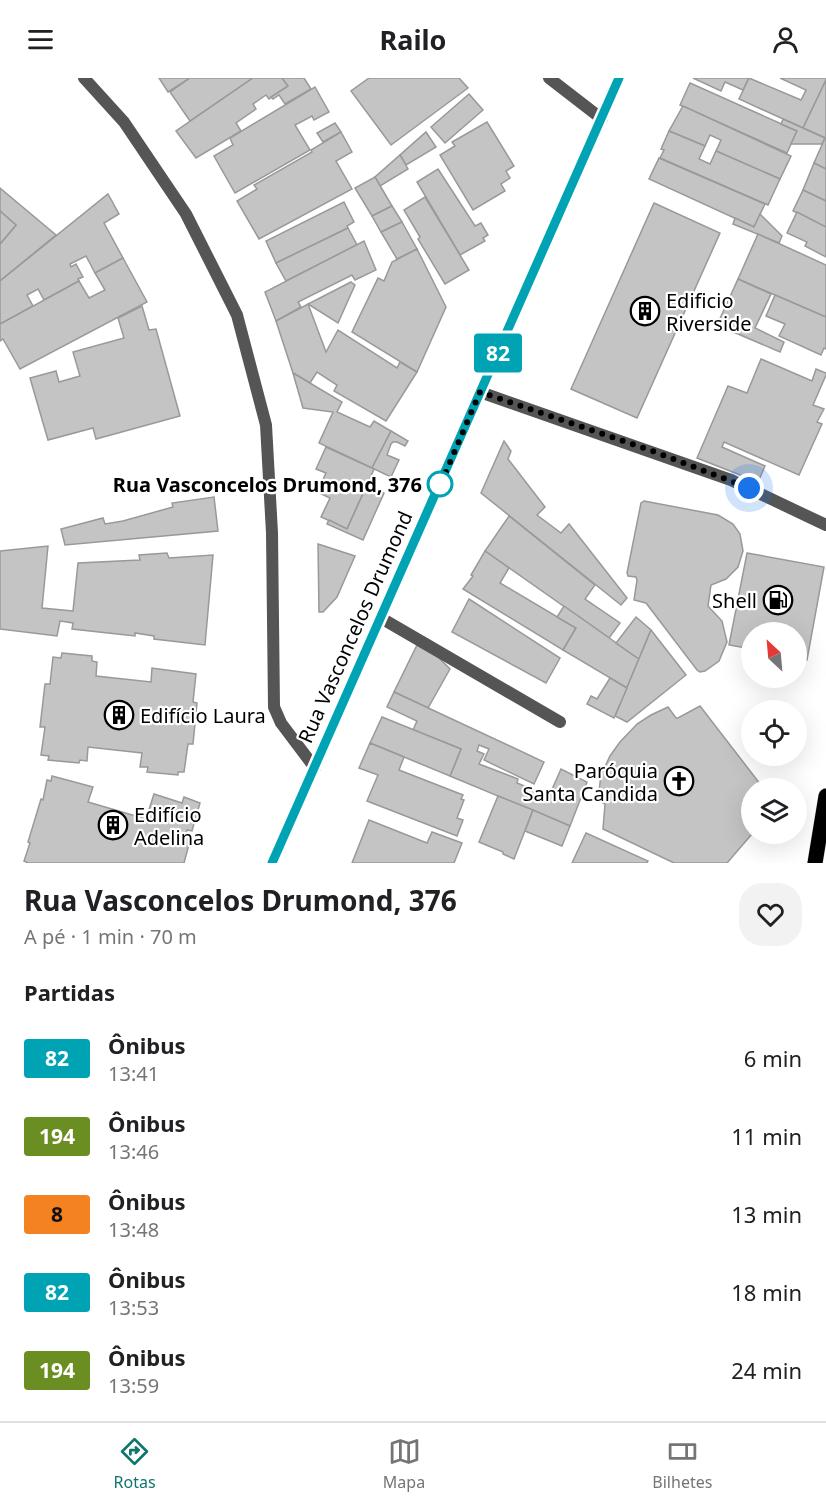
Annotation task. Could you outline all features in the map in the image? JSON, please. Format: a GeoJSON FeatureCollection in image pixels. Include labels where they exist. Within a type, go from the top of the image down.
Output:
{"type":"FeatureCollection","features":[{"type":"Feature","properties":{"kind":"main road"},"geometry":{"type":"LineString","coordinates":[[815,863],[826,796]]}},
{"type":"Feature","properties":{"kind":"street"},"geometry":{"type":"LineString","coordinates":[[84,78],[124,122],[186,214],[237,315],[266,424],[272,533],[273,707],[281,723],[315,768]]}},
{"type":"Feature","properties":{"kind":"street"},"geometry":{"type":"LineString","coordinates":[[549,78],[602,119]]}},
{"type":"Feature","properties":{"kind":"street","name":"Rua Vasconcelos Drumond"},"geometry":{"type":"LineString","coordinates":[[272,863],[619,78]]}},
{"type":"Feature","properties":{"kind":"street"},"geometry":{"type":"LineString","coordinates":[[480,392],[731,480],[826,525]]}},
{"type":"Feature","properties":{"kind":"street"},"geometry":{"type":"LineString","coordinates":[[381,618],[560,722]]}},
{"type":"Feature","properties":{"kind":"building"},"geometry":{"type":"Polygon","coordinates":[[[159,78],[190,78],[168,92],[159,78]]]}},
{"type":"Feature","properties":{"kind":"building"},"geometry":{"type":"Polygon","coordinates":[[[190,78],[253,78],[190,121],[170,92],[190,78]]]}},
{"type":"Feature","properties":{"kind":"building"},"geometry":{"type":"Polygon","coordinates":[[[253,78],[282,78],[288,86],[269,99],[266,95],[253,104],[256,109],[236,123],[241,131],[196,158],[176,131],[253,78]]]}},
{"type":"Feature","properties":{"kind":"building"},"geometry":{"type":"Polygon","coordinates":[[[282,78],[304,78],[311,89],[285,104],[279,95],[273,99],[271,97],[288,86],[282,78]]]}},
{"type":"Feature","properties":{"kind":"building"},"geometry":{"type":"Polygon","coordinates":[[[369,78],[459,78],[468,88],[391,145],[351,91],[369,78]]]}},
{"type":"Feature","properties":{"kind":"building"},"geometry":{"type":"Polygon","coordinates":[[[693,78],[749,78],[743,90],[725,82],[721,91],[693,78]]]}},
{"type":"Feature","properties":{"kind":"building"},"geometry":{"type":"Polygon","coordinates":[[[749,78],[801,100],[806,90],[780,78],[826,78],[826,80],[803,128],[739,99],[749,78]]]}},
{"type":"Feature","properties":{"kind":"building"},"geometry":{"type":"Polygon","coordinates":[[[826,80],[826,138],[803,128],[826,80]]]}},
{"type":"Feature","properties":{"kind":"building"},"geometry":{"type":"Polygon","coordinates":[[[690,83],[797,131],[787,153],[680,105],[690,83]]]}},
{"type":"Feature","properties":{"kind":"building"},"geometry":{"type":"Polygon","coordinates":[[[315,87],[329,112],[314,120],[312,116],[295,125],[310,150],[235,193],[214,156],[233,145],[230,138],[315,87]]]}},
{"type":"Feature","properties":{"kind":"building"},"geometry":{"type":"Polygon","coordinates":[[[469,94],[483,110],[445,143],[431,127],[469,94]]]}},
{"type":"Feature","properties":{"kind":"building"},"geometry":{"type":"Polygon","coordinates":[[[683,106],[791,156],[780,179],[716,151],[721,140],[710,135],[705,146],[669,131],[683,106]]]}},
{"type":"Feature","properties":{"kind":"building"},"geometry":{"type":"Polygon","coordinates":[[[783,119],[825,138],[822,144],[791,144],[797,131],[781,124],[783,119]]]}},
{"type":"Feature","properties":{"kind":"building"},"geometry":{"type":"Polygon","coordinates":[[[487,122],[514,166],[506,171],[510,178],[501,184],[505,191],[473,210],[440,155],[455,146],[452,142],[487,122]]]}},
{"type":"Feature","properties":{"kind":"building"},"geometry":{"type":"Polygon","coordinates":[[[335,123],[341,132],[323,142],[317,133],[335,123]]]}},
{"type":"Feature","properties":{"kind":"building"},"geometry":{"type":"Polygon","coordinates":[[[669,131],[705,146],[699,159],[710,164],[716,151],[780,179],[768,205],[660,158],[664,150],[661,149],[669,131]]]}},
{"type":"Feature","properties":{"kind":"building"},"geometry":{"type":"Polygon","coordinates":[[[341,132],[352,152],[336,161],[352,189],[259,239],[237,201],[257,189],[254,185],[312,152],[311,150],[341,132]]]}},
{"type":"Feature","properties":{"kind":"building"},"geometry":{"type":"Polygon","coordinates":[[[426,132],[436,147],[406,165],[400,155],[426,132]]]}},
{"type":"Feature","properties":{"kind":"building"},"geometry":{"type":"Polygon","coordinates":[[[826,138],[826,169],[814,163],[826,138]]]}},
{"type":"Feature","properties":{"kind":"building"},"geometry":{"type":"Polygon","coordinates":[[[400,155],[408,169],[380,186],[375,177],[400,155]]]}},
{"type":"Feature","properties":{"kind":"building"},"geometry":{"type":"Polygon","coordinates":[[[659,158],[765,204],[754,227],[649,179],[659,158]]]}},
{"type":"Feature","properties":{"kind":"building"},"geometry":{"type":"Polygon","coordinates":[[[814,163],[826,169],[826,201],[803,190],[814,163]]]}},
{"type":"Feature","properties":{"kind":"building"},"geometry":{"type":"Polygon","coordinates":[[[438,169],[475,226],[481,223],[488,235],[483,238],[485,241],[460,255],[417,182],[438,169]]]}},
{"type":"Feature","properties":{"kind":"building"},"geometry":{"type":"Polygon","coordinates":[[[375,177],[392,206],[372,216],[355,188],[375,177]]]}},
{"type":"Feature","properties":{"kind":"building"},"geometry":{"type":"Polygon","coordinates":[[[0,188],[56,235],[0,281],[0,244],[16,225],[0,211],[0,188]]]}},
{"type":"Feature","properties":{"kind":"building"},"geometry":{"type":"Polygon","coordinates":[[[803,190],[826,201],[826,227],[793,211],[803,190]]]}},
{"type":"Feature","properties":{"kind":"building"},"geometry":{"type":"Polygon","coordinates":[[[108,194],[119,214],[104,223],[123,258],[95,273],[86,256],[70,264],[71,267],[76,264],[83,277],[78,279],[79,281],[44,300],[38,289],[27,295],[33,306],[0,324],[0,281],[108,194]]]}},
{"type":"Feature","properties":{"kind":"building"},"geometry":{"type":"Polygon","coordinates":[[[425,197],[469,270],[445,284],[418,239],[420,237],[404,210],[425,197]]]}},
{"type":"Feature","properties":{"kind":"building"},"geometry":{"type":"Polygon","coordinates":[[[344,202],[354,222],[347,226],[348,228],[276,263],[266,241],[344,202]]]}},
{"type":"Feature","properties":{"kind":"building","name":"Edificio Riverside"},"geometry":{"type":"Polygon","coordinates":[[[654,203],[720,233],[637,418],[571,389],[654,203]]]}},
{"type":"Feature","properties":{"kind":"building"},"geometry":{"type":"Polygon","coordinates":[[[392,206],[402,222],[381,232],[372,216],[392,206]]]}},
{"type":"Feature","properties":{"kind":"building"},"geometry":{"type":"Polygon","coordinates":[[[0,211],[16,225],[0,244],[0,211]]]}},
{"type":"Feature","properties":{"kind":"building"},"geometry":{"type":"Polygon","coordinates":[[[797,212],[826,227],[826,257],[805,246],[807,242],[787,233],[797,212]]]}},
{"type":"Feature","properties":{"kind":"building"},"geometry":{"type":"Polygon","coordinates":[[[760,214],[782,236],[779,243],[733,224],[735,218],[754,227],[760,214]]]}},
{"type":"Feature","properties":{"kind":"building"},"geometry":{"type":"Polygon","coordinates":[[[402,222],[417,249],[397,259],[381,232],[402,222]]]}},
{"type":"Feature","properties":{"kind":"building"},"geometry":{"type":"Polygon","coordinates":[[[348,228],[357,245],[286,281],[276,263],[348,228]]]}},
{"type":"Feature","properties":{"kind":"building"},"geometry":{"type":"Polygon","coordinates":[[[758,234],[826,265],[826,317],[738,279],[758,234]]]}},
{"type":"Feature","properties":{"kind":"building"},"geometry":{"type":"Polygon","coordinates":[[[364,241],[376,270],[355,280],[352,275],[298,302],[301,307],[276,321],[265,292],[364,241]]]}},
{"type":"Feature","properties":{"kind":"building"},"geometry":{"type":"Polygon","coordinates":[[[417,249],[446,307],[417,372],[352,332],[378,278],[384,281],[392,262],[417,249]]]}},
{"type":"Feature","properties":{"kind":"building"},"geometry":{"type":"Polygon","coordinates":[[[123,258],[147,302],[20,369],[3,339],[0,341],[0,324],[79,281],[89,298],[105,290],[95,273],[123,258]]]}},
{"type":"Feature","properties":{"kind":"building"},"geometry":{"type":"Polygon","coordinates":[[[738,279],[771,294],[755,328],[784,342],[780,352],[717,325],[738,279]]]}},
{"type":"Feature","properties":{"kind":"building"},"geometry":{"type":"Polygon","coordinates":[[[351,282],[355,285],[338,323],[308,304],[351,282]]]}},
{"type":"Feature","properties":{"kind":"building"},"geometry":{"type":"Polygon","coordinates":[[[775,295],[826,317],[826,349],[824,348],[821,355],[779,336],[785,324],[766,316],[775,295]]]}},
{"type":"Feature","properties":{"kind":"building"},"geometry":{"type":"Polygon","coordinates":[[[308,304],[326,352],[338,330],[397,368],[400,362],[417,372],[386,421],[334,391],[337,385],[317,372],[310,383],[293,373],[276,321],[308,304]]]}},
{"type":"Feature","properties":{"kind":"building"},"geometry":{"type":"Polygon","coordinates":[[[142,306],[149,330],[156,329],[180,416],[96,439],[93,428],[48,440],[30,378],[56,371],[59,382],[80,376],[73,352],[124,338],[118,318],[142,306]]]}},
{"type":"Feature","properties":{"kind":"building"},"geometry":{"type":"Polygon","coordinates":[[[761,359],[812,381],[816,369],[826,375],[813,405],[824,409],[817,422],[822,424],[799,475],[724,442],[722,447],[765,466],[758,482],[697,458],[728,386],[747,393],[761,359]]]}},
{"type":"Feature","properties":{"kind":"building"},"geometry":{"type":"Polygon","coordinates":[[[293,373],[342,402],[337,412],[370,427],[374,421],[391,431],[372,468],[319,443],[333,412],[303,408],[293,373]]]}},
{"type":"Feature","properties":{"kind":"building"},"geometry":{"type":"Polygon","coordinates":[[[391,431],[408,441],[405,446],[397,442],[391,444],[387,455],[399,460],[391,477],[372,468],[391,431]]]}},
{"type":"Feature","properties":{"kind":"building"},"geometry":{"type":"Polygon","coordinates":[[[504,441],[511,451],[508,459],[545,507],[537,515],[561,533],[569,524],[627,598],[621,605],[481,493],[504,441]]]}},
{"type":"Feature","properties":{"kind":"building"},"geometry":{"type":"Polygon","coordinates":[[[326,447],[374,469],[347,529],[321,517],[330,498],[317,492],[326,473],[316,469],[326,447]]]}},
{"type":"Feature","properties":{"kind":"building"},"geometry":{"type":"Polygon","coordinates":[[[367,485],[384,493],[363,540],[327,524],[329,520],[347,529],[367,485]]]}},
{"type":"Feature","properties":{"kind":"building"},"geometry":{"type":"Polygon","coordinates":[[[214,497],[218,531],[65,545],[61,529],[103,518],[105,524],[123,521],[173,507],[172,503],[214,497]]]}},
{"type":"Feature","properties":{"kind":"building"},"geometry":{"type":"Polygon","coordinates":[[[644,501],[718,515],[733,524],[740,534],[743,551],[738,567],[726,579],[711,585],[708,606],[722,621],[727,642],[719,661],[705,671],[697,670],[646,603],[634,600],[637,580],[636,577],[628,576],[627,573],[641,503],[644,501]]]}},
{"type":"Feature","properties":{"kind":"building"},"geometry":{"type":"Polygon","coordinates":[[[509,516],[595,585],[585,599],[620,623],[609,638],[485,551],[509,516]]]}},
{"type":"Feature","properties":{"kind":"building"},"geometry":{"type":"Polygon","coordinates":[[[318,544],[355,556],[337,597],[323,612],[319,612],[318,544]]]}},
{"type":"Feature","properties":{"kind":"building"},"geometry":{"type":"Polygon","coordinates":[[[48,546],[42,608],[73,611],[78,563],[140,560],[139,555],[167,553],[169,558],[213,555],[205,645],[154,639],[154,636],[135,633],[135,636],[72,629],[73,623],[60,621],[57,636],[0,629],[0,551],[48,546]]]}},
{"type":"Feature","properties":{"kind":"building"},"geometry":{"type":"Polygon","coordinates":[[[485,551],[509,568],[500,583],[576,628],[563,650],[463,589],[473,576],[471,575],[485,551]]]}},
{"type":"Feature","properties":{"kind":"building","name":"Shell"},"geometry":{"type":"Polygon","coordinates":[[[747,553],[824,567],[807,660],[807,622],[741,622],[741,647],[729,645],[747,553]]]}},
{"type":"Feature","properties":{"kind":"building"},"geometry":{"type":"Polygon","coordinates":[[[469,599],[560,658],[546,683],[452,632],[469,599]]]}},
{"type":"Feature","properties":{"kind":"building"},"geometry":{"type":"Polygon","coordinates":[[[564,606],[639,659],[627,688],[563,650],[576,628],[557,617],[564,606]]]}},
{"type":"Feature","properties":{"kind":"building"},"geometry":{"type":"Polygon","coordinates":[[[636,617],[651,630],[639,659],[616,643],[636,617]]]}},
{"type":"Feature","properties":{"kind":"building"},"geometry":{"type":"Polygon","coordinates":[[[651,630],[686,675],[627,722],[615,716],[651,630]]]}},
{"type":"Feature","properties":{"kind":"building"},"geometry":{"type":"Polygon","coordinates":[[[417,645],[438,657],[450,669],[428,708],[394,692],[417,645]]]}},
{"type":"Feature","properties":{"kind":"building","name":"Edifício Laura"},"geometry":{"type":"Polygon","coordinates":[[[62,653],[92,656],[92,661],[97,662],[96,676],[151,682],[152,668],[196,674],[193,702],[197,703],[193,744],[188,744],[184,772],[178,772],[178,775],[147,772],[148,767],[140,767],[142,753],[88,747],[87,761],[80,760],[79,763],[48,760],[49,756],[41,755],[45,727],[40,727],[45,684],[50,684],[53,657],[61,658],[62,653]]]}},
{"type":"Feature","properties":{"kind":"building"},"geometry":{"type":"Polygon","coordinates":[[[610,678],[627,688],[614,718],[587,704],[591,696],[597,699],[610,678]]]}},
{"type":"Feature","properties":{"kind":"building"},"geometry":{"type":"Polygon","coordinates":[[[394,692],[544,762],[534,784],[484,760],[489,749],[479,745],[477,751],[484,754],[479,764],[518,779],[517,783],[549,796],[561,769],[587,782],[570,826],[450,776],[461,749],[413,730],[417,721],[387,707],[394,692]]]}},
{"type":"Feature","properties":{"kind":"building","name":"Paróquia Santa Candida"},"geometry":{"type":"Polygon","coordinates":[[[700,706],[741,759],[741,766],[746,766],[756,778],[741,778],[741,844],[743,844],[727,863],[674,863],[603,829],[605,804],[595,799],[599,791],[601,775],[610,756],[637,724],[651,715],[668,707],[678,718],[700,706]]]}},
{"type":"Feature","properties":{"kind":"building"},"geometry":{"type":"Polygon","coordinates":[[[382,717],[461,749],[450,776],[370,743],[382,717]]]}},
{"type":"Feature","properties":{"kind":"building"},"geometry":{"type":"Polygon","coordinates":[[[370,743],[404,757],[399,770],[463,795],[461,799],[464,800],[457,818],[463,820],[457,836],[367,801],[378,775],[359,768],[370,743]]]}},
{"type":"Feature","properties":{"kind":"building","name":"Edifício Adelina"},"geometry":{"type":"Polygon","coordinates":[[[52,776],[93,787],[88,802],[146,819],[154,794],[182,803],[184,797],[200,803],[192,831],[187,830],[186,835],[191,837],[184,863],[28,863],[24,861],[47,780],[51,781],[52,776]]]}},
{"type":"Feature","properties":{"kind":"building"},"geometry":{"type":"Polygon","coordinates":[[[498,796],[533,810],[514,859],[479,842],[498,796]]]}},
{"type":"Feature","properties":{"kind":"building"},"geometry":{"type":"Polygon","coordinates":[[[533,810],[570,826],[562,846],[525,831],[533,810]]]}},
{"type":"Feature","properties":{"kind":"building"},"geometry":{"type":"Polygon","coordinates":[[[369,820],[427,843],[432,832],[462,843],[454,863],[352,863],[369,820]]]}},
{"type":"Feature","properties":{"kind":"building"},"geometry":{"type":"Polygon","coordinates":[[[586,833],[648,861],[647,863],[572,863],[586,833]]]}},
{"type":"Feature","properties":{"kind":"bus line","name":"82"},"geometry":{"type":"LineString","coordinates":[[272,863],[619,78]]}},
{"type":"Feature","properties":{"kind":"place","name":"Edificio Riverside"},"geometry":{"type":"Point","coordinates":[645,311]}},
{"type":"Feature","properties":{"kind":"place","name":"Rua Vasconcelos Drumond, 376"},"geometry":{"type":"Point","coordinates":[440,484]}},
{"type":"Feature","properties":{"kind":"place","name":"Shell"},"geometry":{"type":"Point","coordinates":[778,600]}},
{"type":"Feature","properties":{"kind":"place","name":"Edifício Laura"},"geometry":{"type":"Point","coordinates":[119,715]}},
{"type":"Feature","properties":{"kind":"place","name":"Paróquia Santa Candida"},"geometry":{"type":"Point","coordinates":[679,781]}},
{"type":"Feature","properties":{"kind":"place","name":"Edifício Adelina"},"geometry":{"type":"Point","coordinates":[113,825]}},
{"type":"Feature","properties":{"kind":"route"},"geometry":{"type":"LineString","coordinates":[[440,484],[439,488],[480,392],[647,449],[749,488]]}}]}
